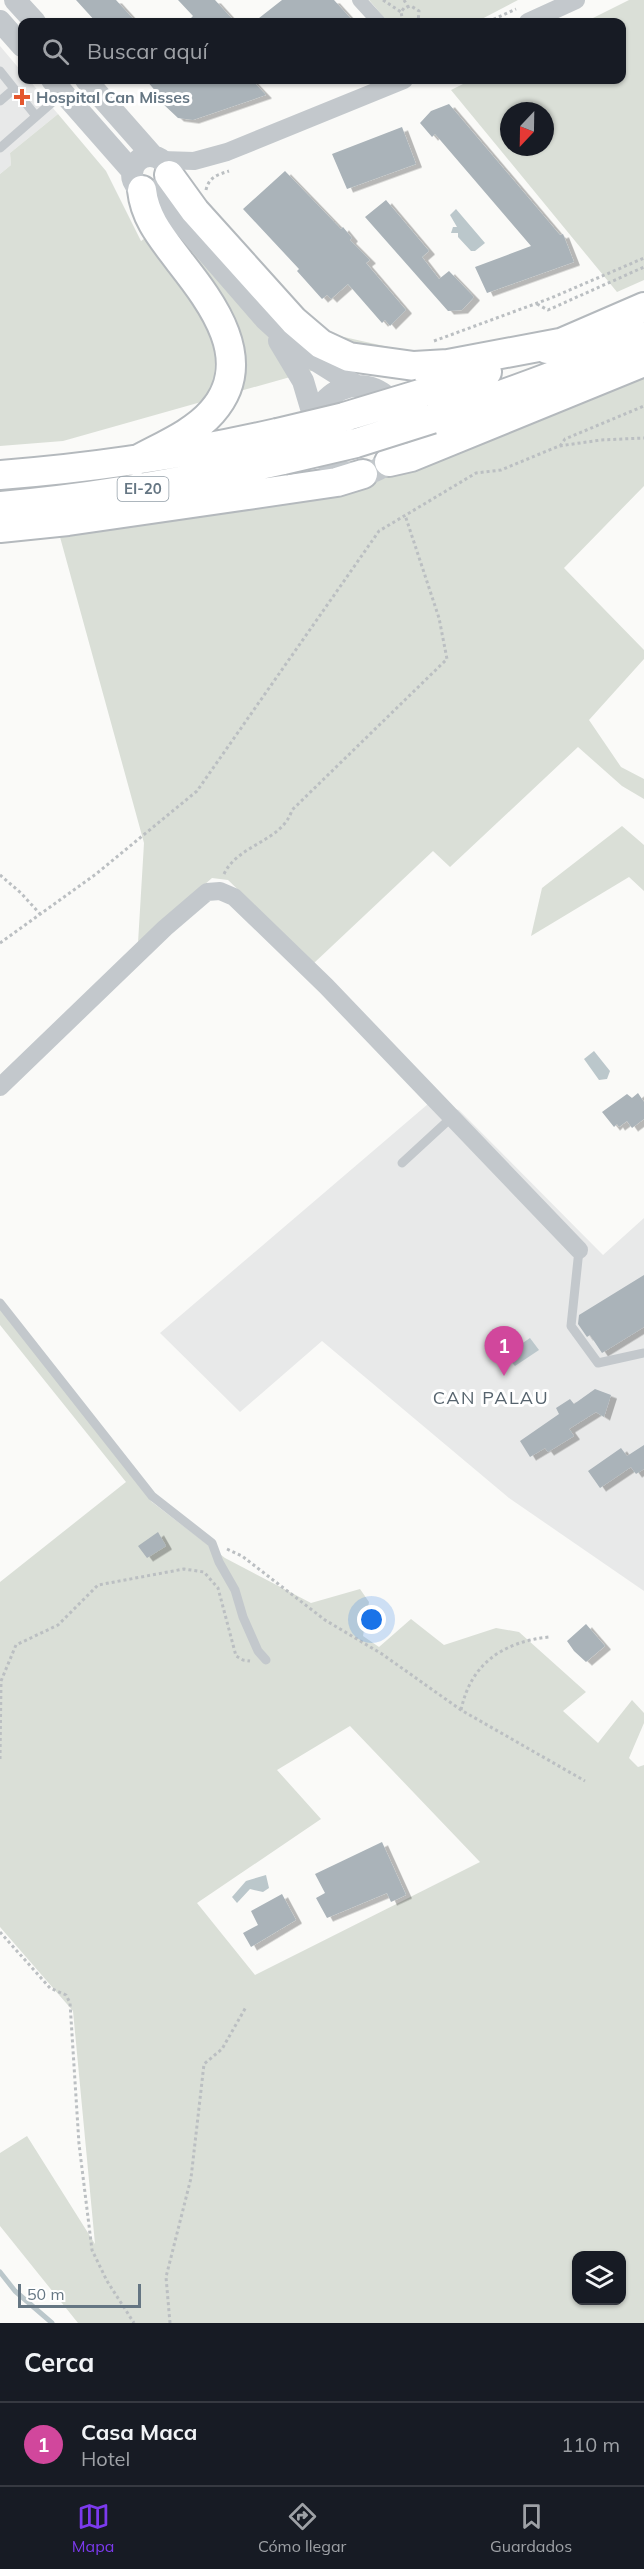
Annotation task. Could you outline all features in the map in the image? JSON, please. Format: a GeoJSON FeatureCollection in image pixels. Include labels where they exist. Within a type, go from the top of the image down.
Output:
{"type":"FeatureCollection","features":[{"type":"Feature","properties":{"kind":"highway"},"geometry":{"type":"LineString","coordinates":[[135,461],[200,423],[213,411],[225,391],[230,372],[229,340],[225,332],[200,288],[159,234],[144,207],[153,174],[195,211],[294,321],[321,344],[348,357],[414,366],[448,364],[565,342]]}},
{"type":"Feature","properties":{"kind":"highway","name":"EI-20"},"geometry":{"type":"LineString","coordinates":[[426,406],[502,368],[644,307]]}},
{"type":"Feature","properties":{"kind":"highway","name":"EI-20"},"geometry":{"type":"LineString","coordinates":[[0,506],[120,493],[200,478],[344,417],[513,391],[612,352],[644,336]]}},
{"type":"Feature","properties":{"kind":"highway"},"geometry":{"type":"LineString","coordinates":[[389,462],[411,457],[644,362]]}},
{"type":"Feature","properties":{"kind":"highway","name":"EI-20"},"geometry":{"type":"LineString","coordinates":[[0,476],[280,446]]}},
{"type":"Feature","properties":{"kind":"highway"},"geometry":{"type":"LineString","coordinates":[[0,528],[198,503],[337,482],[363,474]]}},
{"type":"Feature","properties":{"kind":"street"},"geometry":{"type":"LineString","coordinates":[[15,0],[31,18]]}},
{"type":"Feature","properties":{"kind":"street"},"geometry":{"type":"LineString","coordinates":[[359,0],[375,18]]}},
{"type":"Feature","properties":{"kind":"street"},"geometry":{"type":"LineString","coordinates":[[526,14],[576,0]]}},
{"type":"Feature","properties":{"kind":"street"},"geometry":{"type":"LineString","coordinates":[[0,21],[18,41]]}},
{"type":"Feature","properties":{"kind":"street"},"geometry":{"type":"LineString","coordinates":[[89,84],[153,174],[179,219],[265,319],[299,351],[355,385]]}},
{"type":"Feature","properties":{"kind":"street"},"geometry":{"type":"LineString","coordinates":[[153,174],[227,152],[394,84]]}},
{"type":"Feature","properties":{"kind":"street"},"geometry":{"type":"LineString","coordinates":[[58,86],[153,174]]}},
{"type":"Feature","properties":{"kind":"street"},"geometry":{"type":"LineString","coordinates":[[265,319],[303,381],[314,418],[313,433],[316,446],[324,458],[341,471],[363,474],[376,471],[389,462],[398,450],[403,431],[400,413],[386,395],[371,386],[355,385],[338,389],[325,399],[314,418]]}},
{"type":"Feature","properties":{"kind":"street"},"geometry":{"type":"LineString","coordinates":[[0,1087],[165,928],[207,892],[220,891],[234,897],[318,978],[579,1250]]}},
{"type":"Feature","properties":{"kind":"lane"},"geometry":{"type":"LineString","coordinates":[[0,71],[36,116]]}},
{"type":"Feature","properties":{"kind":"lane"},"geometry":{"type":"LineString","coordinates":[[0,148],[36,116],[58,86]]}},
{"type":"Feature","properties":{"kind":"lane"},"geometry":{"type":"LineString","coordinates":[[0,101],[14,89]]}},
{"type":"Feature","properties":{"kind":"lane"},"geometry":{"type":"LineString","coordinates":[[402,1163],[452,1117]]}},
{"type":"Feature","properties":{"kind":"lane"},"geometry":{"type":"LineString","coordinates":[[579,1250],[571,1326],[598,1363],[644,1353]]}},
{"type":"Feature","properties":{"kind":"lane"},"geometry":{"type":"LineString","coordinates":[[0,1303],[152,1496],[212,1543],[219,1562],[236,1590],[243,1617],[258,1651],[266,1660]]}},
{"type":"Feature","properties":{"kind":"path"},"geometry":{"type":"LineString","coordinates":[[383,0],[401,12],[402,18]]}},
{"type":"Feature","properties":{"kind":"path"},"geometry":{"type":"LineString","coordinates":[[404,0],[408,7]]}},
{"type":"Feature","properties":{"kind":"path"},"geometry":{"type":"LineString","coordinates":[[401,12],[408,7],[414,7],[420,11],[419,18]]}},
{"type":"Feature","properties":{"kind":"path"},"geometry":{"type":"LineString","coordinates":[[507,18],[526,14]]}},
{"type":"Feature","properties":{"kind":"path"},"geometry":{"type":"LineString","coordinates":[[204,194],[208,181],[216,175],[233,169],[227,152]]}},
{"type":"Feature","properties":{"kind":"path"},"geometry":{"type":"LineString","coordinates":[[425,344],[536,304],[644,258]]}},
{"type":"Feature","properties":{"kind":"path"},"geometry":{"type":"LineString","coordinates":[[536,304],[548,310],[644,267]]}},
{"type":"Feature","properties":{"kind":"path"},"geometry":{"type":"LineString","coordinates":[[559,446],[565,439],[644,406]]}},
{"type":"Feature","properties":{"kind":"path"},"geometry":{"type":"LineString","coordinates":[[0,943],[96,874],[197,791],[379,531],[476,473],[501,470],[559,446],[601,440],[644,438]]}},
{"type":"Feature","properties":{"kind":"path"},"geometry":{"type":"LineString","coordinates":[[220,891],[220,881],[226,869],[248,849],[277,833],[288,822],[292,810],[447,659],[439,618],[405,515]]}},
{"type":"Feature","properties":{"kind":"path"},"geometry":{"type":"LineString","coordinates":[[0,875],[40,914]]}},
{"type":"Feature","properties":{"kind":"path"},"geometry":{"type":"LineString","coordinates":[[212,1543],[242,1556],[325,1620],[382,1654],[461,1710],[585,1782]]}},
{"type":"Feature","properties":{"kind":"path"},"geometry":{"type":"LineString","coordinates":[[0,1759],[1,1682],[16,1645],[58,1624],[98,1585],[184,1569],[204,1572],[218,1588],[236,1656],[243,1660],[266,1660]]}},
{"type":"Feature","properties":{"kind":"path"},"geometry":{"type":"LineString","coordinates":[[461,1710],[465,1688],[486,1660],[524,1640],[549,1637]]}},
{"type":"Feature","properties":{"kind":"path"},"geometry":{"type":"LineString","coordinates":[[0,1932],[50,1988],[66,1995],[70,2003],[85,2193],[92,2250],[107,2281],[134,2323]]}},
{"type":"Feature","properties":{"kind":"path"},"geometry":{"type":"LineString","coordinates":[[170,2323],[166,2277],[191,2178],[204,2064],[222,2049],[246,2007]]}},
{"type":"Feature","properties":{"kind":"shaded area"},"geometry":{"type":"Polygon","coordinates":[[[369,0],[518,0],[484,18],[385,18],[369,0]]]}},
{"type":"Feature","properties":{"kind":"shaded area"},"geometry":{"type":"Polygon","coordinates":[[[629,0],[644,0],[644,280],[617,292],[505,156],[554,156],[554,102],[500,102],[500,150],[451,90],[463,84],[626,84],[626,18],[593,18],[629,0]]]}},
{"type":"Feature","properties":{"kind":"shaded area","name":"Hospital Can Misses"},"geometry":{"type":"Polygon","coordinates":[[[0,46],[18,67],[18,84],[32,84],[58,114],[10,153],[11,165],[0,174],[0,46]]]}},
{"type":"Feature","properties":{"kind":"shaded area"},"geometry":{"type":"Polygon","coordinates":[[[58,114],[106,171],[141,241],[201,200],[302,316],[335,335],[393,348],[63,441],[0,446],[0,174],[11,165],[10,153],[58,114]]]}},
{"type":"Feature","properties":{"kind":"shaded area"},"geometry":{"type":"Polygon","coordinates":[[[456,209],[485,243],[475,251],[471,251],[458,237],[458,233],[451,233],[453,227],[457,227],[450,215],[456,209]]]}},
{"type":"Feature","properties":{"kind":"shaded area"},"geometry":{"type":"Polygon","coordinates":[[[644,371],[644,486],[564,568],[644,650],[644,659],[589,720],[621,767],[644,779],[644,799],[622,786],[578,747],[450,867],[433,851],[314,963],[228,880],[212,878],[138,943],[144,843],[60,537],[344,490],[408,470],[644,371]]]}},
{"type":"Feature","properties":{"kind":"shaded area"},"geometry":{"type":"Polygon","coordinates":[[[622,826],[644,845],[644,891],[629,877],[531,936],[542,888],[622,826]]]}},
{"type":"Feature","properties":{"kind":"shaded area"},"geometry":{"type":"Polygon","coordinates":[[[594,1051],[610,1071],[607,1079],[599,1080],[584,1059],[594,1051]]]}},
{"type":"Feature","properties":{"kind":"shaded area"},"geometry":{"type":"Polygon","coordinates":[[[428,1104],[459,1110],[603,1255],[644,1218],[644,1591],[509,1498],[322,1341],[240,1412],[160,1333],[428,1104]]]}},
{"type":"Feature","properties":{"kind":"shaded area"},"geometry":{"type":"Polygon","coordinates":[[[0,1308],[152,1502],[225,1558],[311,1603],[360,1589],[369,1602],[363,1636],[379,1647],[411,1619],[444,1645],[496,1628],[519,1632],[586,1692],[563,1711],[598,1743],[632,1700],[644,1713],[644,1723],[629,1758],[638,1767],[644,1765],[644,2323],[78,2323],[0,2226],[0,2153],[27,2136],[95,2244],[73,2011],[0,1927],[0,1582],[126,1482],[0,1325],[0,1308]],[[350,1726],[277,1770],[321,1819],[197,1903],[255,1975],[480,1862],[350,1726]]]}},
{"type":"Feature","properties":{"kind":"shaded area"},"geometry":{"type":"Polygon","coordinates":[[[530,1338],[539,1350],[515,1366],[505,1355],[530,1338]]]}},
{"type":"Feature","properties":{"kind":"shaded area"},"geometry":{"type":"Polygon","coordinates":[[[266,1875],[269,1888],[263,1892],[250,1889],[237,1903],[232,1897],[246,1881],[266,1875]]]}},
{"type":"Feature","properties":{"kind":"building"},"geometry":{"type":"Polygon","coordinates":[[[76,0],[116,0],[132,18],[92,18],[76,0]]]}},
{"type":"Feature","properties":{"kind":"building"},"geometry":{"type":"Polygon","coordinates":[[[178,0],[215,0],[231,18],[191,18],[193,16],[178,0]]]}},
{"type":"Feature","properties":{"kind":"building"},"geometry":{"type":"Polygon","coordinates":[[[282,0],[334,0],[350,18],[259,18],[282,0]]]}},
{"type":"Feature","properties":{"kind":"building"},"geometry":{"type":"Polygon","coordinates":[[[149,84],[256,84],[266,95],[193,120],[178,118],[162,103],[164,101],[149,84]]]}},
{"type":"Feature","properties":{"kind":"building"},"geometry":{"type":"Polygon","coordinates":[[[449,104],[560,235],[563,234],[574,262],[487,293],[475,267],[531,246],[435,134],[432,137],[420,123],[431,111],[449,104]]]}},
{"type":"Feature","properties":{"kind":"building"},"geometry":{"type":"Polygon","coordinates":[[[402,127],[416,164],[347,189],[332,154],[402,127]]]}},
{"type":"Feature","properties":{"kind":"building"},"geometry":{"type":"Polygon","coordinates":[[[285,171],[341,229],[343,227],[352,238],[350,240],[370,260],[366,263],[406,310],[390,326],[385,320],[382,323],[348,284],[331,299],[327,295],[322,299],[297,271],[299,269],[243,209],[285,171]]]}},
{"type":"Feature","properties":{"kind":"building"},"geometry":{"type":"Polygon","coordinates":[[[386,200],[429,251],[422,257],[439,279],[449,271],[474,297],[462,310],[448,311],[365,217],[386,200]]]}},
{"type":"Feature","properties":{"kind":"building"},"geometry":{"type":"Polygon","coordinates":[[[638,1093],[644,1102],[644,1119],[632,1128],[627,1121],[619,1127],[617,1124],[614,1127],[602,1112],[627,1094],[632,1098],[638,1093]]]}},
{"type":"Feature","properties":{"kind":"building"},"geometry":{"type":"Polygon","coordinates":[[[644,1275],[644,1327],[602,1353],[590,1335],[587,1337],[578,1324],[579,1315],[644,1275]]]}},
{"type":"Feature","properties":{"kind":"building"},"geometry":{"type":"Polygon","coordinates":[[[595,1389],[611,1395],[604,1417],[596,1412],[569,1429],[574,1436],[548,1452],[545,1448],[530,1457],[520,1441],[559,1414],[556,1408],[570,1399],[574,1404],[595,1389]]]}},
{"type":"Feature","properties":{"kind":"building"},"geometry":{"type":"Polygon","coordinates":[[[644,1445],[644,1469],[636,1474],[631,1467],[600,1488],[588,1471],[621,1448],[627,1456],[644,1445]]]}},
{"type":"Feature","properties":{"kind":"building"},"geometry":{"type":"Polygon","coordinates":[[[158,1532],[166,1546],[147,1558],[138,1546],[158,1532]]]}},
{"type":"Feature","properties":{"kind":"building"},"geometry":{"type":"Polygon","coordinates":[[[586,1624],[605,1646],[586,1662],[567,1641],[586,1624]]]}},
{"type":"Feature","properties":{"kind":"building"},"geometry":{"type":"Polygon","coordinates":[[[382,1842],[406,1895],[391,1902],[387,1893],[327,1918],[316,1898],[325,1893],[315,1874],[382,1842]]]}},
{"type":"Feature","properties":{"kind":"building"},"geometry":{"type":"Polygon","coordinates":[[[282,1894],[296,1920],[251,1947],[243,1933],[258,1925],[251,1911],[282,1894]]]}},
{"type":"Feature","properties":{"kind":"waterway"},"geometry":{"type":"LineString","coordinates":[[0,2272],[15,2291],[52,2323]]}},
{"type":"Feature","properties":{"kind":"place","name":"Hospital Can Misses"},"geometry":{"type":"Point","coordinates":[22,97]}},
{"type":"Feature","properties":{"kind":"place","name":"Casa Maca"},"geometry":{"type":"Point","coordinates":[504,1376]}},
{"type":"Feature","properties":{"kind":"district","name":"CAN PALAU"},"geometry":{"type":"Point","coordinates":[491,1398]}}]}
